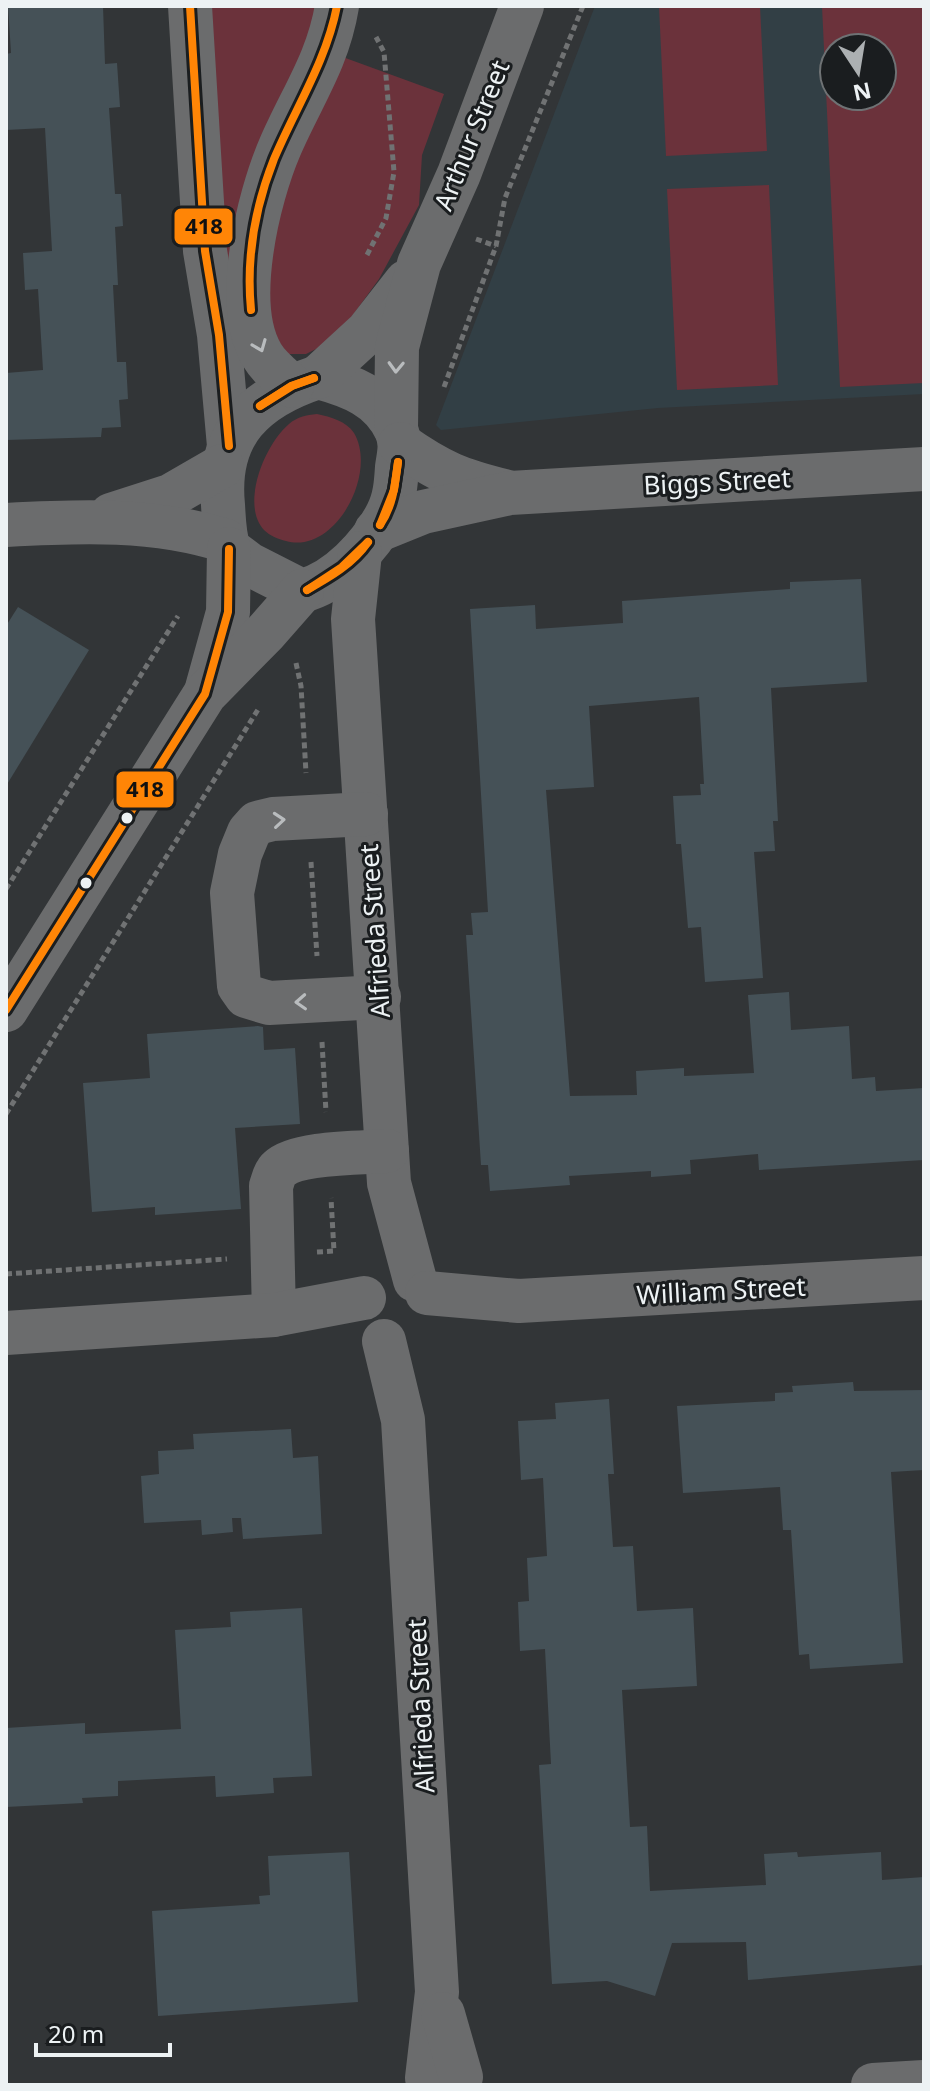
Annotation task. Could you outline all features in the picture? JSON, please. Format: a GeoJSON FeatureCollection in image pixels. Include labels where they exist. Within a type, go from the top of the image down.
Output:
{"type":"FeatureCollection","features":[{"type":"Feature","properties":{"kind":"street"},"geometry":{"type":"LineString","coordinates":[[190,6],[205,251],[219,335],[226,456],[221,485],[228,545],[228,612],[205,694]]}},
{"type":"Feature","properties":{"kind":"street","name":"Arthur Street"},"geometry":{"type":"LineString","coordinates":[[398,437],[397,347],[419,264],[459,174],[522,6]]}},
{"type":"Feature","properties":{"kind":"street"},"geometry":{"type":"LineString","coordinates":[[6,1010],[205,694],[304,590],[336,573],[368,542],[388,513],[395,489],[398,437],[380,406],[362,391],[305,381],[261,354],[249,302],[253,242],[270,173],[321,67],[354,18]]}},
{"type":"Feature","properties":{"kind":"street","name":"Arthur Street"},"geometry":{"type":"LineString","coordinates":[[305,381],[367,332],[419,264]]}},
{"type":"Feature","properties":{"kind":"street"},"geometry":{"type":"LineString","coordinates":[[93,520],[170,496],[226,456],[254,410],[305,381]]}},
{"type":"Feature","properties":{"kind":"street","name":"Biggs Street"},"geometry":{"type":"LineString","coordinates":[[398,437],[435,469],[510,493]]}},
{"type":"Feature","properties":{"kind":"street","name":"Biggs Street"},"geometry":{"type":"LineString","coordinates":[[368,542],[423,512],[510,493],[924,469]]}},
{"type":"Feature","properties":{"kind":"street"},"geometry":{"type":"LineString","coordinates":[[6,525],[93,520],[185,530],[228,545],[249,564],[304,590]]}},
{"type":"Feature","properties":{"kind":"street","name":"Alfrieda Street"},"geometry":{"type":"LineString","coordinates":[[368,542],[353,619],[445,2081]]}},
{"type":"Feature","properties":{"kind":"street","name":"Alfrieda Street"},"geometry":{"type":"LineString","coordinates":[[304,590],[357,678]]}},
{"type":"Feature","properties":{"kind":"street"},"geometry":{"type":"LineString","coordinates":[[366,814],[273,819],[257,823],[249,832],[240,854],[232,893],[239,986],[246,996],[269,1003],[379,997]]}},
{"type":"Feature","properties":{"kind":"street"},"geometry":{"type":"LineString","coordinates":[[274,1315],[271,1186],[277,1170],[289,1162],[312,1157],[388,1167]]}},
{"type":"Feature","properties":{"kind":"street","name":"William Street"},"geometry":{"type":"LineString","coordinates":[[6,1333],[924,1278]]}},
{"type":"Feature","properties":{"kind":"street"},"geometry":{"type":"LineString","coordinates":[[873,2085],[924,2082]]}},
{"type":"Feature","properties":{"kind":"path"},"geometry":{"type":"LineString","coordinates":[[440,399],[496,246],[505,198],[583,6]]}},
{"type":"Feature","properties":{"kind":"path"},"geometry":{"type":"LineString","coordinates":[[354,18],[384,52],[394,172],[386,218],[366,258]]}},
{"type":"Feature","properties":{"kind":"path"},"geometry":{"type":"LineString","coordinates":[[6,889],[182,610]]}},
{"type":"Feature","properties":{"kind":"shaded area"},"geometry":{"type":"Polygon","coordinates":[[[209,6],[320,6],[228,312],[209,6]]]}},
{"type":"Feature","properties":{"kind":"shaded area"},"geometry":{"type":"Polygon","coordinates":[[[595,6],[924,6],[924,394],[658,408],[441,430],[436,425],[595,6]]]}},
{"type":"Feature","properties":{"kind":"shaded area"},"geometry":{"type":"Polygon","coordinates":[[[659,6],[760,6],[767,151],[666,156],[659,6]]]}},
{"type":"Feature","properties":{"kind":"shaded area"},"geometry":{"type":"Polygon","coordinates":[[[822,6],[924,6],[924,383],[840,387],[827,112],[898,112],[898,32],[823,32],[822,6]]]}},
{"type":"Feature","properties":{"kind":"shaded area"},"geometry":{"type":"Polygon","coordinates":[[[340,56],[444,94],[422,155],[419,205],[379,279],[350,319],[318,348],[306,354],[287,354],[277,347],[264,314],[284,176],[340,56]]]}},
{"type":"Feature","properties":{"kind":"shaded area"},"geometry":{"type":"Polygon","coordinates":[[[769,185],[778,385],[677,390],[667,189],[769,185]]]}},
{"type":"Feature","properties":{"kind":"shaded area"},"geometry":{"type":"Polygon","coordinates":[[[317,414],[333,418],[354,433],[360,450],[356,488],[335,524],[321,536],[304,542],[286,541],[266,532],[257,519],[254,505],[258,475],[280,433],[295,420],[317,414]]]}},
{"type":"Feature","properties":{"kind":"building"},"geometry":{"type":"Polygon","coordinates":[[[8,6],[103,6],[105,64],[117,63],[120,107],[109,108],[115,194],[121,194],[123,226],[115,227],[118,285],[113,285],[117,362],[126,362],[128,399],[119,400],[121,427],[102,428],[101,437],[6,440],[6,373],[43,370],[38,289],[25,290],[23,253],[52,251],[45,128],[6,130],[6,54],[11,53],[8,6]]]}},
{"type":"Feature","properties":{"kind":"building"},"geometry":{"type":"Polygon","coordinates":[[[861,579],[867,682],[771,688],[778,821],[773,821],[775,851],[754,852],[763,978],[705,982],[701,927],[688,928],[681,844],[676,844],[673,796],[701,795],[700,784],[704,784],[699,697],[589,706],[594,787],[546,790],[570,1096],[637,1095],[636,1071],[684,1068],[684,1076],[754,1073],[748,995],[789,992],[791,1030],[849,1026],[852,1079],[875,1077],[876,1091],[924,1088],[924,1160],[759,1170],[758,1154],[690,1160],[691,1174],[651,1177],[651,1171],[569,1176],[570,1185],[490,1191],[488,1165],[481,1165],[466,935],[473,935],[471,913],[488,912],[470,609],[535,605],[536,629],[623,623],[622,601],[790,589],[790,582],[861,579]]]}},
{"type":"Feature","properties":{"kind":"building"},"geometry":{"type":"Polygon","coordinates":[[[18,607],[89,650],[6,786],[6,626],[18,607]]]}},
{"type":"Feature","properties":{"kind":"building"},"geometry":{"type":"Polygon","coordinates":[[[263,1027],[264,1050],[295,1048],[300,1124],[235,1128],[241,1209],[155,1215],[155,1207],[92,1212],[83,1083],[150,1078],[147,1034],[263,1027]]]}},
{"type":"Feature","properties":{"kind":"building"},"geometry":{"type":"Polygon","coordinates":[[[853,1382],[854,1391],[924,1390],[924,1470],[891,1472],[903,1663],[810,1669],[809,1654],[799,1655],[791,1530],[783,1530],[780,1487],[683,1493],[677,1406],[775,1401],[775,1393],[793,1392],[792,1386],[853,1382]]]}},
{"type":"Feature","properties":{"kind":"building"},"geometry":{"type":"Polygon","coordinates":[[[609,1399],[614,1474],[608,1474],[613,1547],[633,1546],[637,1611],[693,1608],[697,1686],[622,1690],[630,1827],[647,1826],[650,1891],[766,1885],[764,1854],[797,1852],[798,1857],[881,1852],[882,1880],[924,1877],[924,1965],[748,1980],[746,1942],[672,1943],[655,1996],[607,1981],[552,1984],[539,1765],[551,1764],[545,1649],[520,1651],[518,1602],[529,1601],[527,1558],[547,1556],[543,1478],[521,1480],[518,1421],[556,1419],[555,1403],[609,1399]]]}},
{"type":"Feature","properties":{"kind":"building"},"geometry":{"type":"Polygon","coordinates":[[[291,1429],[293,1458],[318,1456],[322,1534],[243,1539],[241,1518],[232,1518],[233,1532],[202,1535],[201,1520],[144,1523],[141,1476],[159,1474],[158,1451],[194,1449],[193,1434],[291,1429]]]}},
{"type":"Feature","properties":{"kind":"building"},"geometry":{"type":"Polygon","coordinates":[[[302,1608],[312,1776],[273,1778],[274,1793],[216,1797],[215,1776],[118,1781],[118,1796],[82,1798],[83,1803],[6,1807],[6,1728],[85,1723],[85,1734],[181,1729],[175,1630],[231,1627],[230,1612],[302,1608]]]}},
{"type":"Feature","properties":{"kind":"building"},"geometry":{"type":"Polygon","coordinates":[[[349,1852],[358,2002],[158,2016],[152,1911],[260,1904],[259,1896],[270,1895],[268,1856],[349,1852]]]}},
{"type":"Feature","properties":{"kind":"transit line","name":"418"},"geometry":{"type":"LineString","coordinates":[[190,6],[205,251],[219,335],[229,446]]}},
{"type":"Feature","properties":{"kind":"transit line","name":"418"},"geometry":{"type":"LineString","coordinates":[[251,310],[251,252],[262,196],[274,159],[326,46],[337,6]]}},
{"type":"Feature","properties":{"kind":"transit line","name":"418"},"geometry":{"type":"LineString","coordinates":[[260,406],[291,386],[314,378]]}},
{"type":"Feature","properties":{"kind":"transit line","name":"418"},"geometry":{"type":"LineString","coordinates":[[260,406],[292,386],[314,378]]}},
{"type":"Feature","properties":{"kind":"transit line","name":"418"},"geometry":{"type":"LineString","coordinates":[[380,525],[394,490],[398,462]]}},
{"type":"Feature","properties":{"kind":"transit line","name":"418"},"geometry":{"type":"LineString","coordinates":[[380,525],[391,503],[398,462]]}},
{"type":"Feature","properties":{"kind":"transit line","name":"418"},"geometry":{"type":"LineString","coordinates":[[307,590],[342,567],[368,542]]}},
{"type":"Feature","properties":{"kind":"transit line","name":"418"},"geometry":{"type":"LineString","coordinates":[[307,590],[348,563],[368,542]]}},
{"type":"Feature","properties":{"kind":"transit line","name":"418"},"geometry":{"type":"LineString","coordinates":[[6,1010],[205,694],[228,612],[229,549]]}}]}
